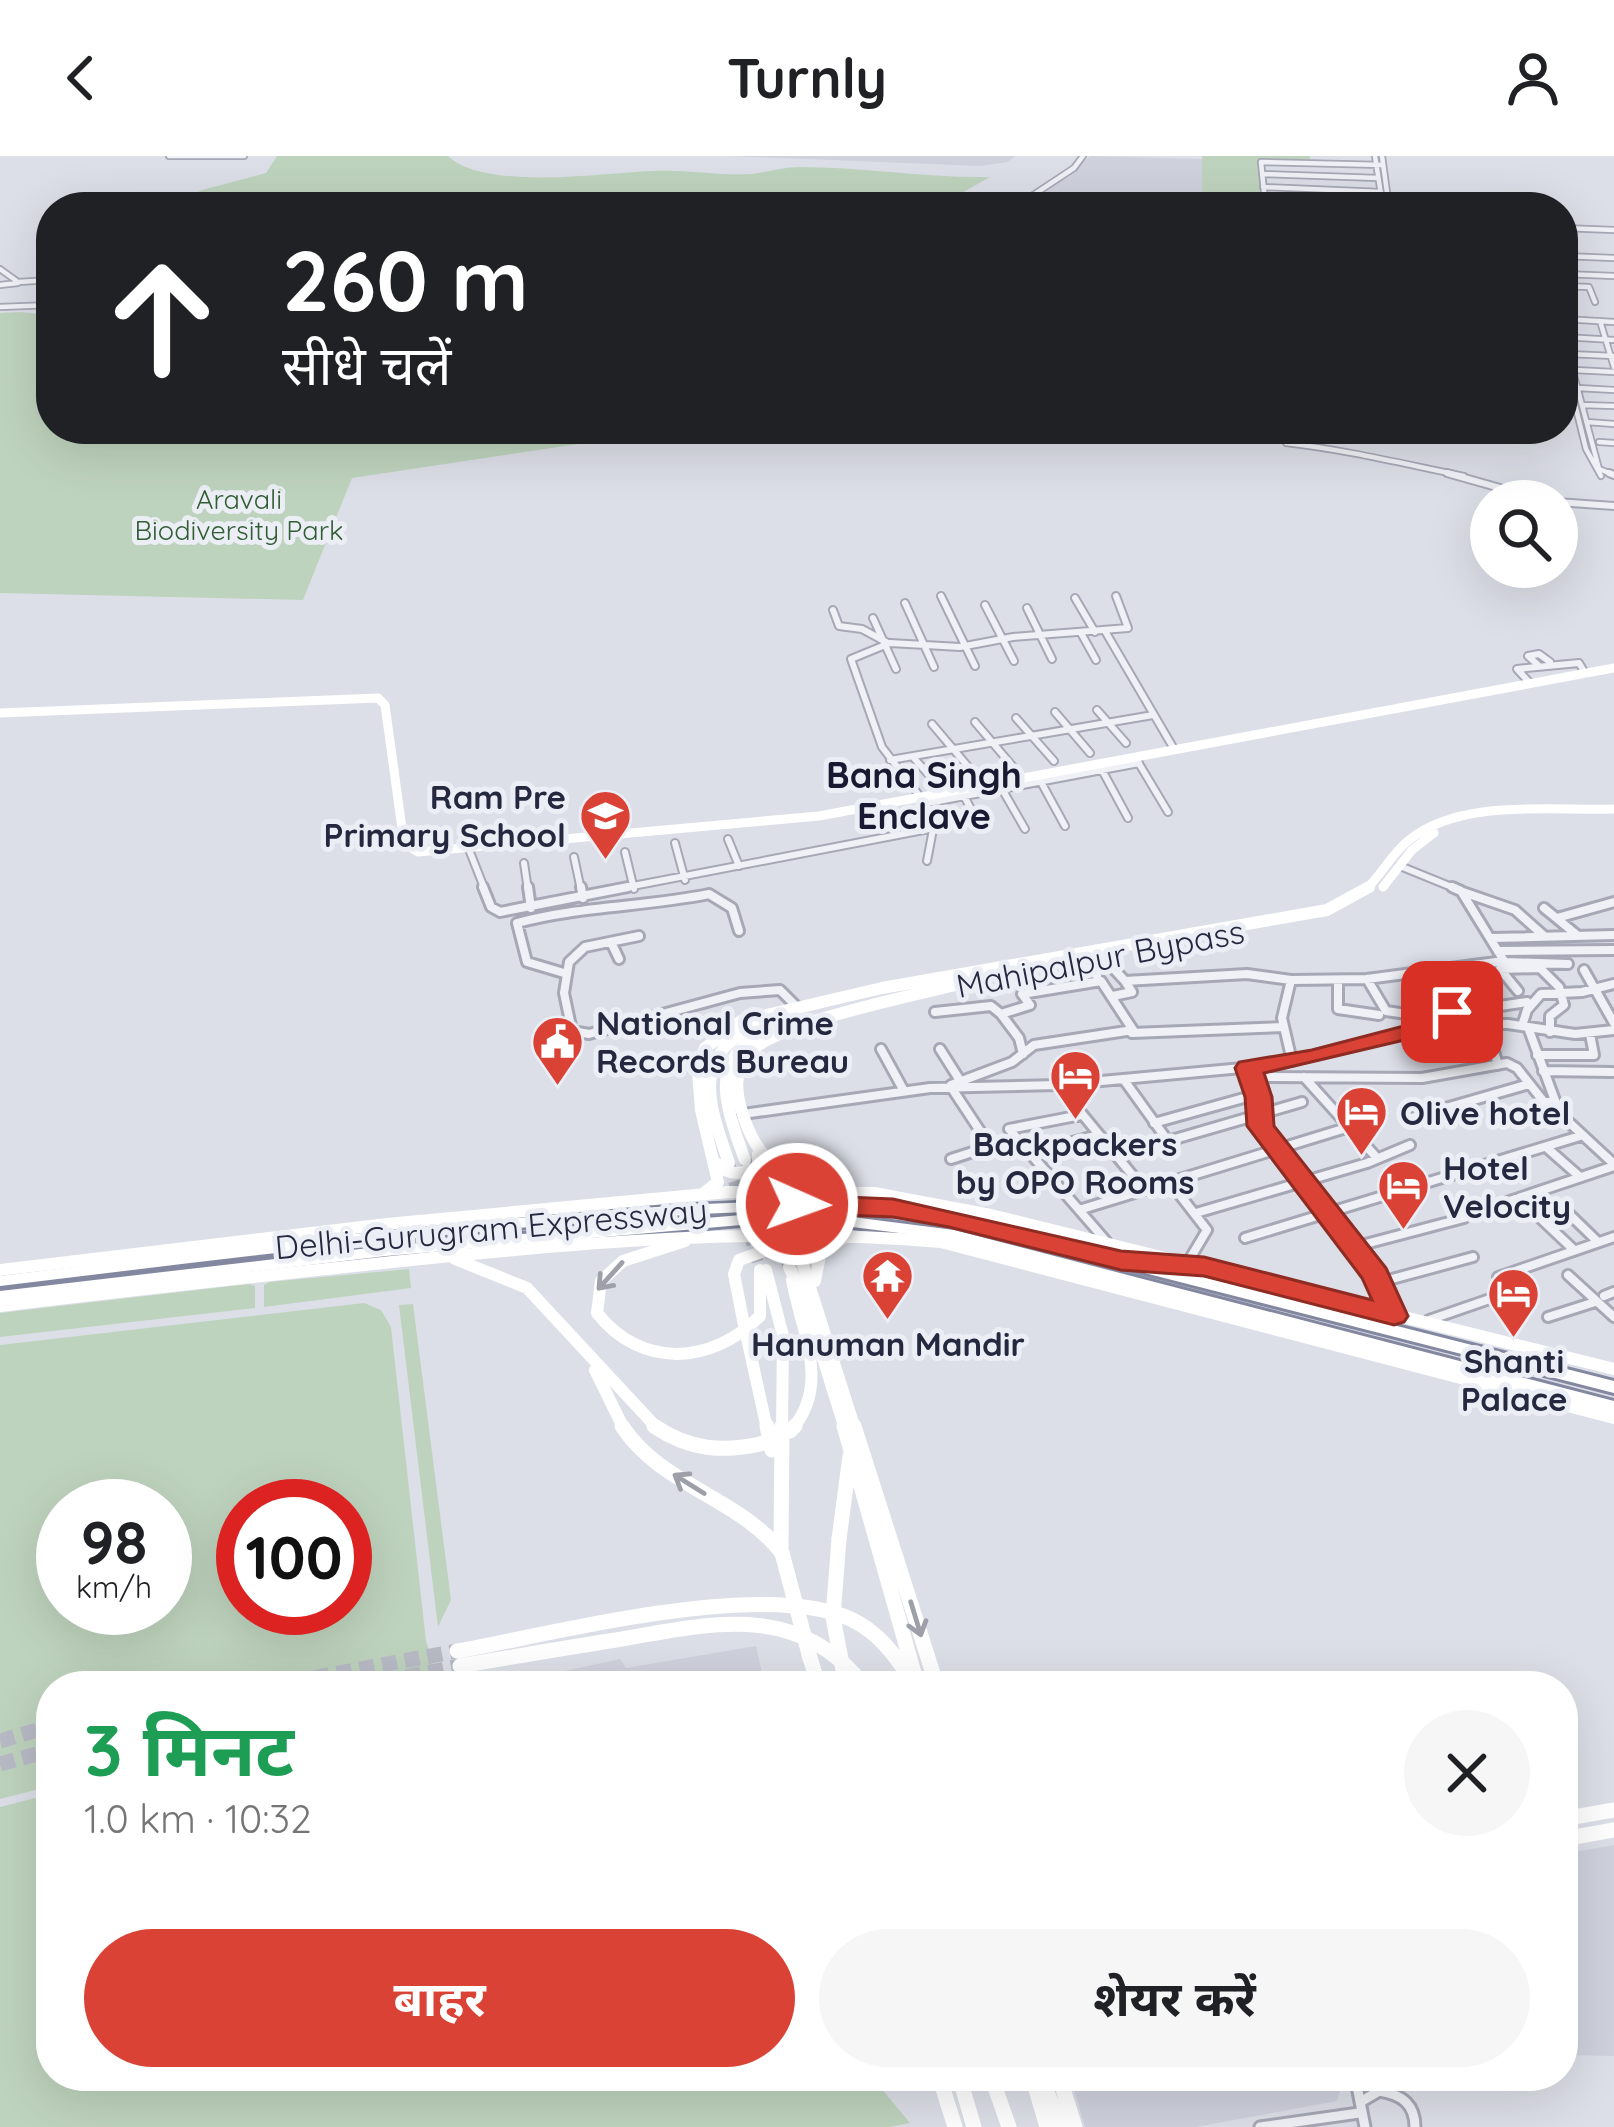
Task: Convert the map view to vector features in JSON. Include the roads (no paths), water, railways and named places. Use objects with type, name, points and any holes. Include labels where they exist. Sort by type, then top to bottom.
[{"type":"highway","name":"Delhi-Gurugram Expressway","points":[[0,1281],[391,1233],[759,1204],[893,1208],[1121,1261]]},
{"type":"highway","name":"Delhi-Gurugram Expressway","points":[[0,1296],[386,1250],[780,1215],[902,1226]]},
{"type":"highway","points":[[855,1233],[902,1226],[954,1235],[1614,1387]]},
{"type":"highway","points":[[1121,1261],[1196,1265]]},
{"type":"highway","points":[[1121,1261],[1166,1281],[1614,1407]]},
{"type":"main road","points":[[0,712],[374,697],[385,705],[406,848],[418,852],[806,818],[1614,668]]},
{"type":"main road","name":"Mahipalpur Bypass","points":[[722,1162],[697,1084],[705,1048],[730,1025],[795,1005],[921,989],[1347,911],[1372,900],[1426,836],[1450,827],[1614,812]]},
{"type":"main road","name":"Mahipalpur Bypass","points":[[741,1114],[736,1076],[760,1043],[793,1029],[921,989],[1342,905],[1371,890],[1409,839],[1447,822],[1614,812]]},
{"type":"main road","points":[[921,989],[783,1023],[746,1038],[726,1063],[722,1084],[729,1122],[758,1167],[746,1174],[725,1172],[707,1086],[711,1063],[725,1042],[776,1017],[921,989]]},
{"type":"main road","points":[[741,1114],[752,1157],[791,1180],[824,1190]]},
{"type":"main road","points":[[703,1193],[716,1186],[722,1162]]},
{"type":"main road","points":[[0,1270],[703,1193],[824,1190],[924,1201],[1107,1242],[1614,1369]]},
{"type":"main road","points":[[715,1233],[642,1252],[612,1267],[598,1284],[595,1302],[610,1332],[639,1349],[696,1354],[725,1345],[760,1316],[763,1270],[784,1326],[777,1474],[782,1553],[814,1671]]},
{"type":"main road","points":[[0,1306],[715,1233],[855,1233],[941,1242],[1614,1418]]},
{"type":"main road","points":[[816,1296],[815,1264],[821,1252],[855,1233]]},
{"type":"main road","points":[[777,1474],[734,1270],[748,1253],[773,1248],[796,1253],[806,1263],[932,1671]]},
{"type":"main road","points":[[448,1257],[515,1280],[566,1328],[646,1419],[669,1436],[694,1447],[724,1451],[764,1443]]},
{"type":"main road","points":[[790,1431],[808,1411],[815,1381],[790,1270],[804,1297],[851,1449],[912,1671]]},
{"type":"main road","points":[[566,1328],[639,1448],[763,1530],[782,1553]]},
{"type":"main road","points":[[843,1671],[833,1617],[851,1449]]},
{"type":"main road","points":[[851,1671],[815,1643],[777,1627],[744,1622],[458,1659],[707,1608],[788,1602],[826,1610],[878,1634],[905,1671]]},
{"type":"main road","points":[[1578,1816],[1614,1810]]},
{"type":"main road","points":[[1578,1837],[1614,1830]]},
{"type":"main road","points":[[944,2091],[955,2127]]},
{"type":"main road","points":[[963,2091],[974,2127]]},
{"type":"main road","points":[[996,2091],[1009,2127]]},
{"type":"main road","points":[[1039,2091],[1047,2127]]},
{"type":"main road","points":[[1044,2091],[1063,2127]]},
{"type":"main road","points":[[1064,2091],[1075,2127]]},
{"type":"street","points":[[169,156],[244,156]]},
{"type":"street","points":[[1038,192],[1074,168],[1083,156]]},
{"type":"street","points":[[1263,188],[1381,192],[1379,156]]},
{"type":"street","points":[[1264,192],[1261,161],[1380,165]]},
{"type":"street","points":[[1276,161],[1278,192]]},
{"type":"street","points":[[1313,162],[1315,190]]},
{"type":"street","points":[[1348,164],[1352,191]]},
{"type":"street","points":[[1262,174],[1381,182]]},
{"type":"street","points":[[1381,182],[1383,192]]},
{"type":"street","points":[[1578,229],[1614,230]]},
{"type":"street","points":[[1578,257],[1614,258]]},
{"type":"street","points":[[0,269],[20,282]]},
{"type":"street","points":[[1578,275],[1614,276]]},
{"type":"street","points":[[0,285],[36,281]]},
{"type":"street","points":[[1578,287],[1589,287],[1595,302]]},
{"type":"street","points":[[0,307],[36,306]]},
{"type":"street","points":[[1578,319],[1614,320]]},
{"type":"street","points":[[1578,319],[1614,320]]},
{"type":"street","points":[[1578,370],[1614,369],[1610,339],[1600,321]]},
{"type":"street","points":[[1578,337],[1610,339]]},
{"type":"street","points":[[1578,355],[1613,356]]},
{"type":"street","points":[[1614,390],[1578,388],[1586,449],[1602,474],[1614,477]]},
{"type":"street","points":[[1578,397],[1584,419]]},
{"type":"street","points":[[1582,405],[1614,406]]},
{"type":"street","points":[[1578,418],[1614,424]]},
{"type":"street","points":[[1599,442],[1614,442]]},
{"type":"street","points":[[1302,444],[1367,452],[1403,467],[1477,480]]},
{"type":"street","points":[[1578,503],[1614,506]]},
{"type":"street","points":[[941,596],[975,666]]},
{"type":"street","points":[[927,861],[934,828],[925,799],[890,760],[849,664],[859,653],[887,643],[965,646],[1001,638],[1129,627],[1116,596]]},
{"type":"street","points":[[1075,598],[1095,632]]},
{"type":"street","points":[[905,603],[934,668]]},
{"type":"street","points":[[985,605],[1014,661]]},
{"type":"street","points":[[1027,608],[1052,659]]},
{"type":"street","points":[[833,610],[839,626],[862,629],[887,643]]},
{"type":"street","points":[[874,618],[896,669]]},
{"type":"street","points":[[1105,631],[1174,749]]},
{"type":"street","points":[[1082,633],[1096,660]]},
{"type":"street","points":[[1538,665],[1528,656],[1538,654],[1551,663]]},
{"type":"street","points":[[1529,682],[1517,669],[1573,661],[1585,673]]},
{"type":"street","points":[[1097,710],[1126,743]]},
{"type":"street","points":[[1055,712],[1090,753]]},
{"type":"street","points":[[890,760],[1153,715]]},
{"type":"street","points":[[1016,718],[1054,760]]},
{"type":"street","points":[[975,722],[1014,768]]},
{"type":"street","points":[[932,724],[976,776]]},
{"type":"street","points":[[912,756],[936,783]]},
{"type":"street","points":[[925,799],[1041,782],[1136,759],[1168,812]]},
{"type":"street","points":[[1102,770],[1128,818]]},
{"type":"street","points":[[1041,782],[1065,826]]},
{"type":"street","points":[[1002,789],[1025,829]]},
{"type":"street","points":[[964,796],[979,824]]},
{"type":"street","points":[[468,847],[493,910],[532,908],[686,880],[934,828]]},
{"type":"street","points":[[728,839],[739,866]]},
{"type":"street","points":[[675,843],[686,880]]},
{"type":"street","points":[[625,852],[634,889]]},
{"type":"street","points":[[574,857],[583,898]]},
{"type":"street","points":[[524,862],[532,908]]},
{"type":"street","points":[[1400,866],[1515,910],[1546,937]]},
{"type":"street","points":[[1462,892],[1518,991]]},
{"type":"street","points":[[564,974],[527,962],[517,923],[559,912],[662,903],[709,893],[732,908],[739,931]]},
{"type":"street","points":[[1557,918],[1614,902]]},
{"type":"street","points":[[1544,908],[1579,936]]},
{"type":"street","points":[[639,936],[576,952],[564,974],[566,1020],[580,1035],[751,991],[780,990],[795,1005]]},
{"type":"street","points":[[1490,938],[1579,936],[1612,941]]},
{"type":"street","points":[[610,941],[619,959]]},
{"type":"street","points":[[1499,951],[1612,941]]},
{"type":"street","points":[[1101,955],[1132,992],[1112,996]]},
{"type":"street","points":[[1083,958],[1096,976]]},
{"type":"street","points":[[1499,964],[1540,968],[1560,990],[1564,1005],[1550,1016],[1550,1032]]},
{"type":"street","points":[[1125,981],[1247,974],[1292,980],[1367,979],[1468,966],[1568,964]]},
{"type":"street","points":[[1468,966],[1482,986]]},
{"type":"street","points":[[1440,1020],[1590,1034],[1614,1027],[1584,970]]},
{"type":"street","points":[[1367,979],[1386,1012],[1423,1022]]},
{"type":"street","points":[[1292,980],[1283,1027],[1292,1061]]},
{"type":"street","points":[[1337,980],[1338,1009],[1379,1015]]},
{"type":"street","points":[[1000,1014],[1030,1005],[1021,995],[1100,981],[1130,1033]]},
{"type":"street","points":[[1251,1072],[1423,1022],[1527,1002],[1560,990],[1593,991],[1614,984]]},
{"type":"street","points":[[1527,1002],[1525,1028],[1553,1102],[1580,1136],[1614,1165]]},
{"type":"street","points":[[935,1012],[991,1006],[1019,1038],[1023,1054]]},
{"type":"street","points":[[1486,1024],[1498,1065]]},
{"type":"street","points":[[955,1083],[1037,1045],[1130,1033],[1283,1027]]},
{"type":"street","points":[[1537,1055],[1594,1055],[1590,1034]]},
{"type":"street","points":[[940,1048],[990,1146]]},
{"type":"street","points":[[881,1049],[904,1091]]},
{"type":"street","points":[[741,1114],[955,1083],[1058,1085],[1251,1072],[1430,1077],[1498,1065],[1514,1065],[1544,1102],[1553,1102]]},
{"type":"street","points":[[1541,1071],[1612,1072]]},
{"type":"street","points":[[1251,1072],[1258,1115],[1381,1282],[1394,1316]]},
{"type":"street","points":[[1304,1077],[1345,1128],[1377,1158]]},
{"type":"street","points":[[1123,1078],[1169,1141],[1302,1102]]},
{"type":"street","points":[[1411,1118],[1529,1084]]},
{"type":"street","points":[[1058,1085],[1143,1188]]},
{"type":"street","points":[[1154,1123],[1258,1094]]},
{"type":"street","points":[[1082,1115],[1011,1128],[1107,1242]]},
{"type":"street","points":[[1078,1210],[1372,1120]]},
{"type":"street","points":[[1030,1154],[1098,1135]]},
{"type":"street","points":[[1245,1238],[1580,1136]]},
{"type":"street","points":[[951,1159],[1016,1138]]},
{"type":"street","points":[[1196,1213],[1410,1145]]},
{"type":"street","points":[[1546,1147],[1580,1177]]},
{"type":"street","points":[[1354,1247],[1467,1216],[1614,1165]]},
{"type":"street","points":[[1168,1180],[1208,1230],[1196,1265]]},
{"type":"street","points":[[1519,1198],[1574,1250]]},
{"type":"street","points":[[1563,1208],[1598,1242]]},
{"type":"street","points":[[1498,1276],[1614,1237]]},
{"type":"street","points":[[1381,1282],[1473,1257]]},
{"type":"street","points":[[1568,1275],[1605,1296],[1614,1317]]},
{"type":"street","points":[[1422,1323],[1507,1293]]},
{"type":"street","points":[[1548,1317],[1605,1296]]},
{"type":"street","points":[[1260,2127],[1363,2119],[1369,2094],[1390,2092],[1413,2108],[1415,2127]]},
{"type":"tunnel","points":[[746,1161],[789,1267]]},
{"type":"tunnel","points":[[729,1164],[760,1270]]},
{"type":"tunnel","points":[[350,1671],[457,1651]]},
{"type":"tunnel","points":[[435,1671],[460,1666]]},
{"type":"tunnel","points":[[0,1741],[36,1730]]},
{"type":"tunnel","points":[[0,1764],[36,1754]]},
{"type":"place","name":"Ram Pre Primary School","points":[[605,861]]},
{"type":"place","name":"National Crime Records Bureau","points":[[557,1087]]},
{"type":"place","name":"Backpackers by OPO Rooms","points":[[1075,1122]]},
{"type":"place","name":"Olive hotel","points":[[1361,1158]]},
{"type":"place","name":"Hotel Velocity","points":[[1404,1232]]},
{"type":"place","name":"Hanuman Mandir","points":[[888,1322]]},
{"type":"place","name":"Shanti Palace","points":[[1514,1339]]},
{"type":"district","name":"Bana Singh Enclave","points":[[924,794]]},
{"type":"park label","name":"Aravali Biodiversity Park","points":[[239,514]]}]
